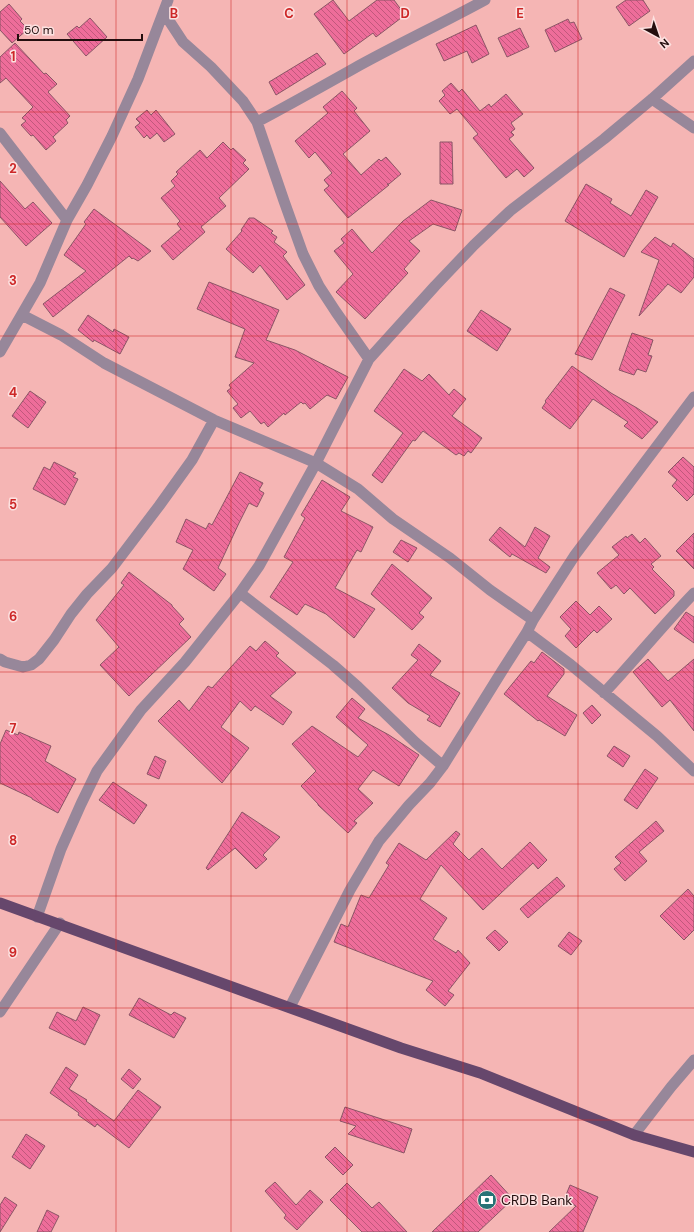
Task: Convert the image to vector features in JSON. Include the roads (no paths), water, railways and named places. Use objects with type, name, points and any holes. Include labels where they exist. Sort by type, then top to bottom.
[{"type":"highway","points":[[0,903],[37,917],[60,923],[401,1048],[480,1073],[634,1136],[694,1152]]},
{"type":"street","points":[[0,350],[22,315],[40,282],[67,220],[87,185],[138,79],[168,0]]},
{"type":"street","points":[[257,122],[353,69],[485,0]]},
{"type":"street","points":[[164,13],[183,42],[211,67],[243,101],[257,122],[303,254],[328,299],[369,359]]},
{"type":"street","points":[[37,917],[61,849],[80,804],[97,771],[141,710],[185,662],[240,593],[259,566],[316,462],[369,359],[450,271],[510,211],[604,139],[652,99],[694,61]]},
{"type":"street","points":[[652,99],[694,128]]},
{"type":"street","points":[[0,133],[67,220]]},
{"type":"street","points":[[0,142],[10,147]]},
{"type":"street","points":[[22,315],[61,335],[104,363],[214,420],[316,462],[358,489],[393,519],[450,558],[490,590],[533,620]]},
{"type":"street","points":[[290,1007],[350,890],[378,841],[430,783],[443,766],[575,555],[694,397]]},
{"type":"street","points":[[0,659],[23,667],[32,665],[39,659],[54,640],[70,614],[86,594],[112,568],[160,506],[192,460],[214,420]]},
{"type":"street","points":[[240,593],[333,665],[358,687],[416,744],[443,766]]},
{"type":"street","points":[[604,693],[626,670],[672,615],[694,593]]},
{"type":"street","points":[[527,632],[658,736],[694,771]]},
{"type":"street","points":[[0,1012],[60,923]]},
{"type":"street","points":[[634,1136],[671,1087],[694,1060]]},
{"type":"place","name":"CRDB Bank","points":[[487,1200]]}]
